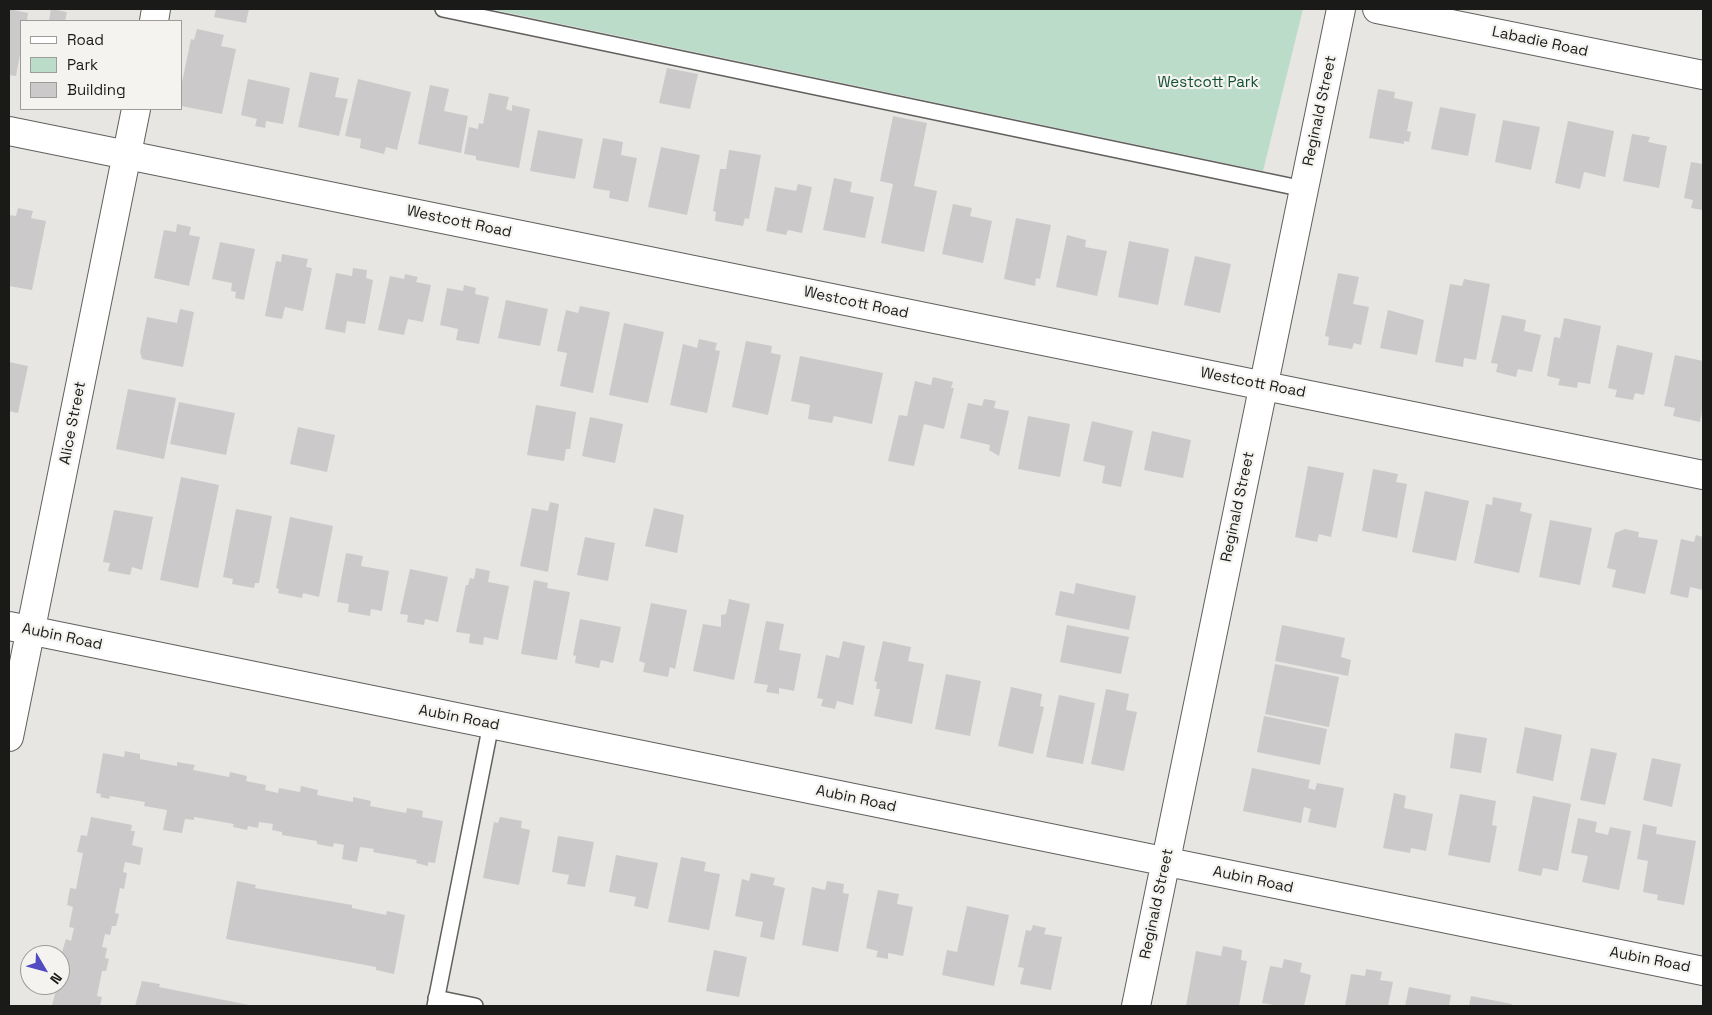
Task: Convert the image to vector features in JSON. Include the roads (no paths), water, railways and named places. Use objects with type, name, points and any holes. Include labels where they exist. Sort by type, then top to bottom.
[{"type":"street","name":"Reginald Street","points":[[1136,1006],[1342,9]]},
{"type":"street","name":"Labadie Road","points":[[1376,9],[1703,76]]},
{"type":"street","name":"Alice Street","points":[[9,737],[20,629],[128,155],[136,110]]},
{"type":"street","name":"Westcott Road","points":[[9,131],[1703,475]]},
{"type":"street","name":"Aubin Road","points":[[20,629],[1703,971]]},
{"type":"lane","points":[[442,9],[1304,189]]},
{"type":"lane","points":[[475,1006],[435,1002],[491,724]]},
{"type":"park label","name":"Westcott Park","points":[[1208,83]]}]
